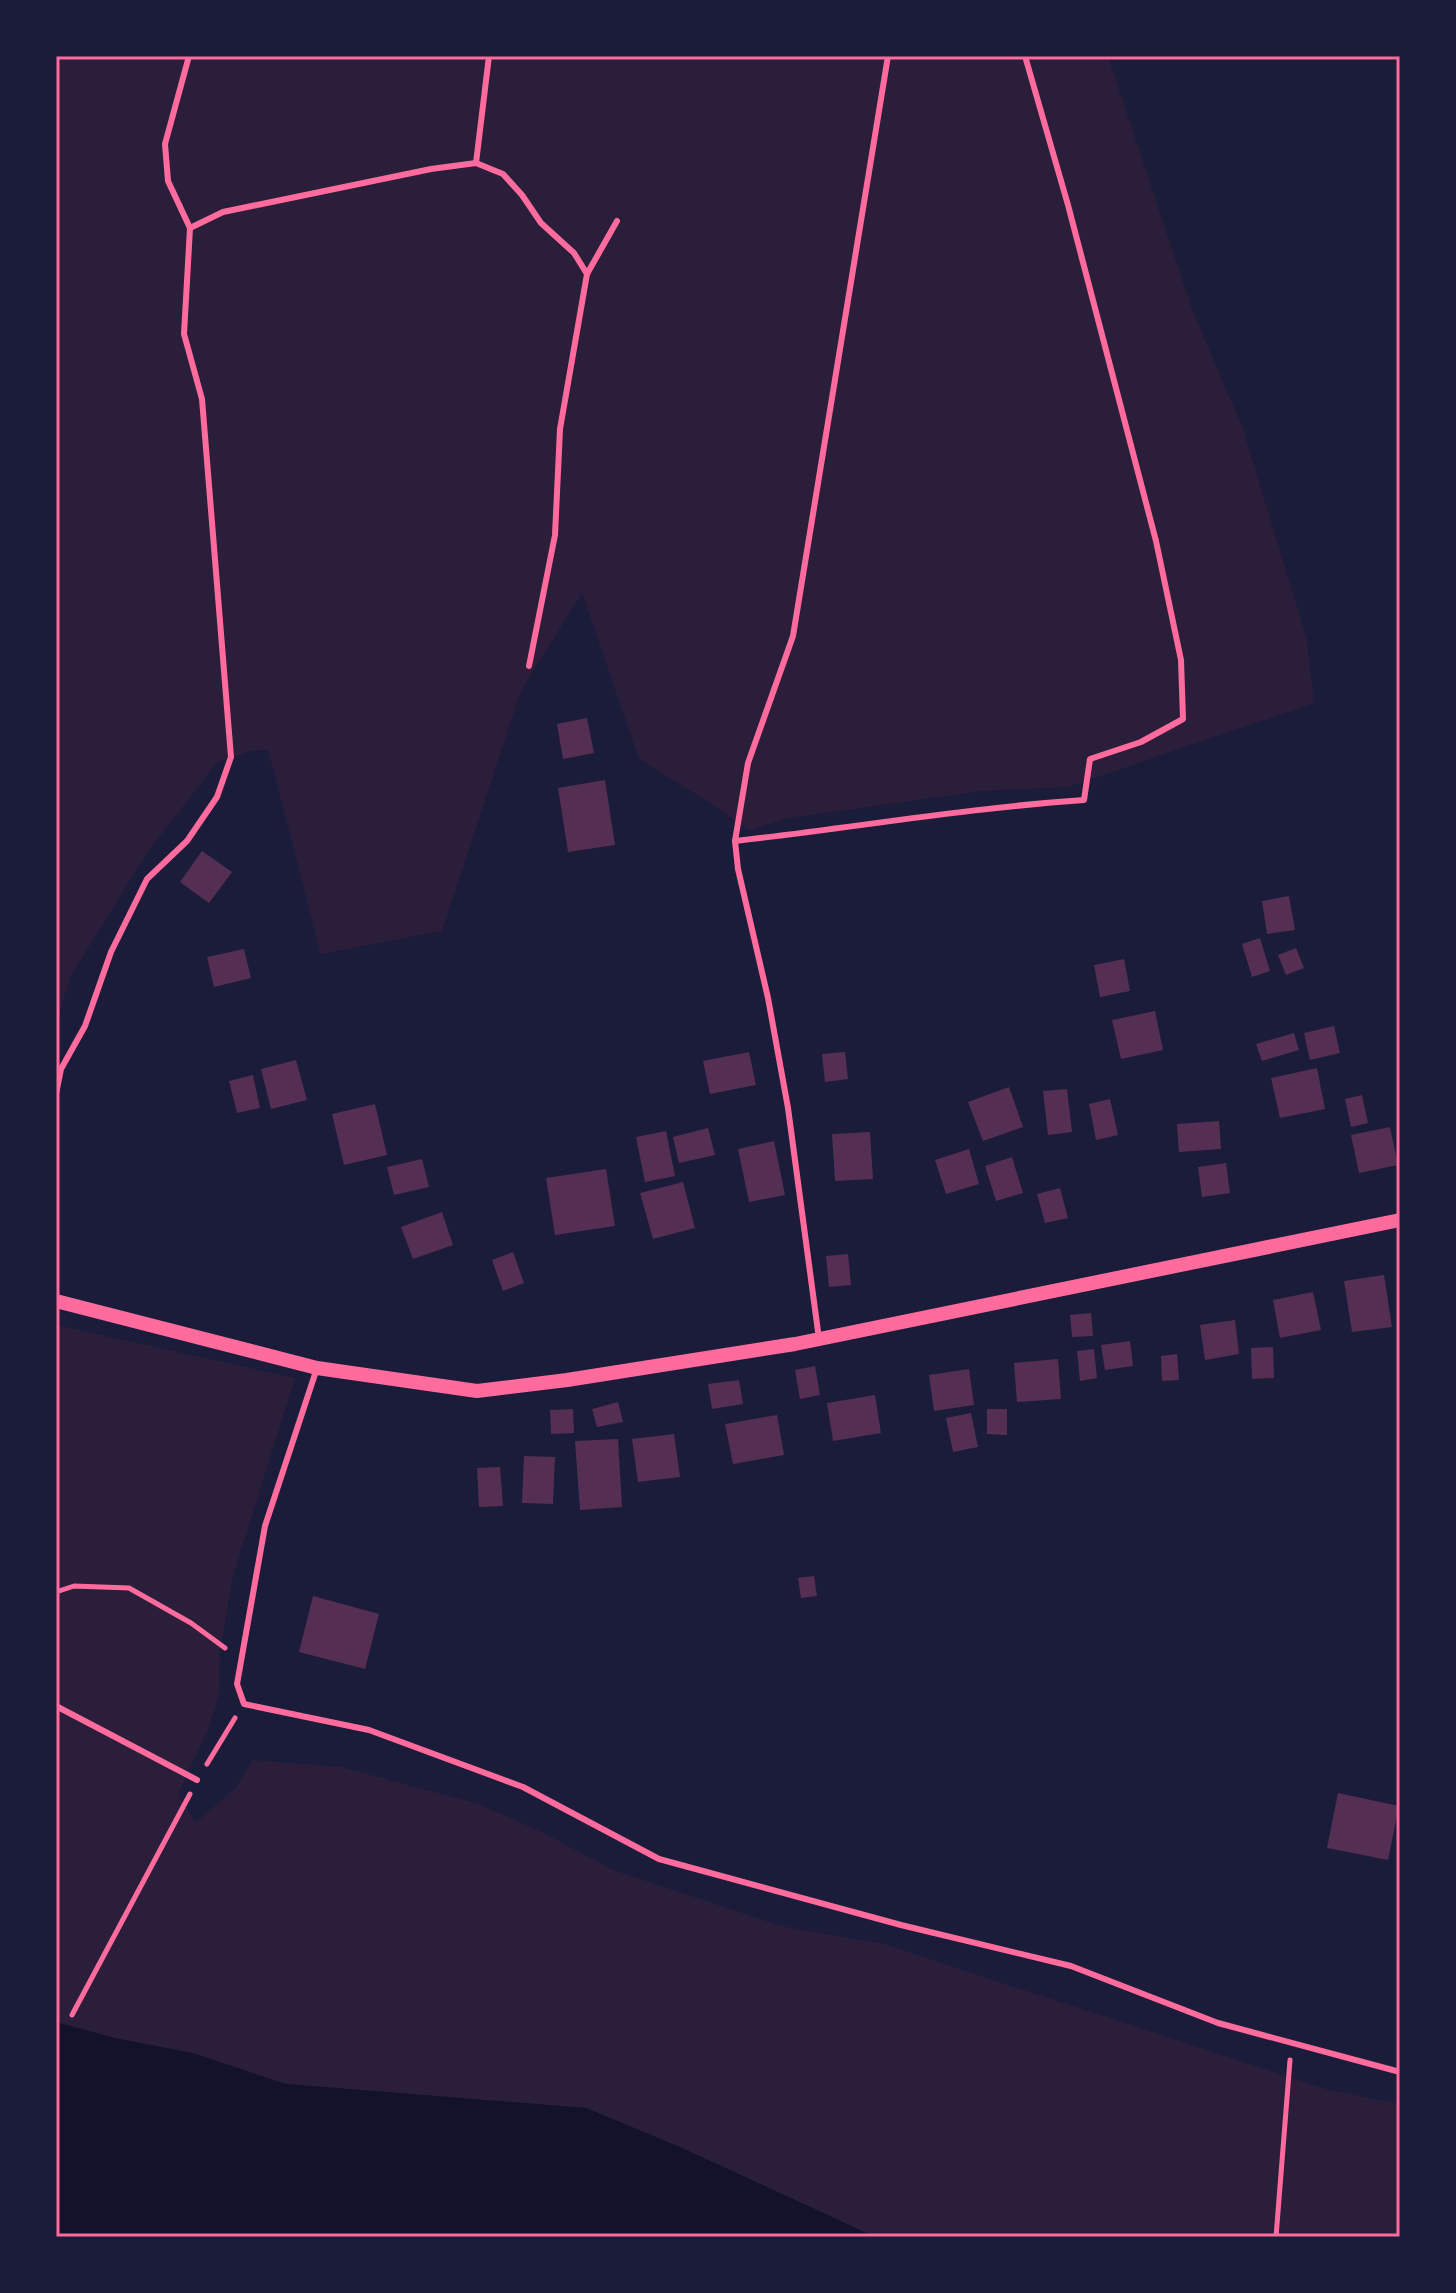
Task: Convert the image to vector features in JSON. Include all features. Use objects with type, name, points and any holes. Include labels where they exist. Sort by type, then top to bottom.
[{"type":"street","points":[[56,1301],[317,1368],[477,1391],[567,1380],[819,1339],[1400,1220]]},
{"type":"lane","points":[[56,1094],[61,1069],[85,1026],[111,952],[147,879],[187,841],[217,797],[231,757],[202,399],[184,334],[190,228],[168,181],[165,144],[189,56]]},
{"type":"lane","points":[[476,163],[489,56]]},
{"type":"lane","points":[[819,1339],[788,1108],[768,998],[738,869],[735,841],[748,763],[793,636],[888,56]]},
{"type":"lane","points":[[735,841],[995,806],[1084,800],[1090,759],[1141,742],[1183,719],[1181,660],[1156,541],[1068,205],[1025,56]]},
{"type":"lane","points":[[190,228],[223,212],[416,172],[476,163],[503,174],[541,223],[574,253],[587,274]]},
{"type":"lane","points":[[529,666],[555,535],[560,429],[587,274],[617,221]]},
{"type":"lane","points":[[317,1368],[265,1526],[237,1684],[244,1704],[369,1730],[523,1787],[659,1859],[901,1925],[1071,1966],[1218,2023],[1400,2072]]},
{"type":"lane","points":[[56,1706],[197,1780]]},
{"type":"path","points":[[56,1592],[74,1586],[129,1588],[191,1623],[242,1660]]},
{"type":"path","points":[[72,2015],[197,1780],[244,1704]]},
{"type":"path","points":[[1276,2237],[1291,2043]]},
{"type":"shaded area","points":[[56,56],[1108,56],[1192,309],[1242,426],[1307,640],[1314,703],[1068,787],[982,791],[788,818],[749,831],[639,759],[582,593],[521,691],[442,931],[321,954],[268,750],[253,750],[217,763],[149,850],[70,977],[56,1025]]},
{"type":"shaded area","points":[[56,1325],[295,1378],[233,1576],[220,1651],[219,1694],[209,1727],[178,1795],[196,1823],[236,1787],[253,1760],[341,1767],[479,1804],[544,1833],[613,1870],[781,1926],[884,1944],[1326,2089],[1400,2104],[1400,2237],[875,2237],[680,2147],[586,2108],[286,2084],[192,2053],[114,2038],[56,2022]]},
{"type":"shaded area","points":[[56,2022],[114,2038],[192,2053],[286,2084],[586,2108],[680,2147],[875,2237],[56,2237]]},
{"type":"building","points":[[587,718],[594,753],[563,759],[557,724]]},
{"type":"building","points":[[605,780],[615,845],[568,852],[558,788]]},
{"type":"building","points":[[202,851],[232,872],[209,903],[180,882]]},
{"type":"building","points":[[1289,896],[1295,930],[1267,934],[1262,901]]},
{"type":"building","points":[[1260,938],[1270,971],[1252,977],[1242,944]]},
{"type":"building","points":[[1296,948],[1304,968],[1286,975],[1278,955]]},
{"type":"building","points":[[244,949],[251,978],[214,987],[207,957]]},
{"type":"building","points":[[1124,959],[1130,991],[1100,997],[1094,965]]},
{"type":"building","points":[[1155,1011],[1163,1050],[1121,1059],[1112,1020]]},
{"type":"building","points":[[1334,1026],[1340,1053],[1310,1060],[1304,1033]]},
{"type":"building","points":[[1294,1033],[1299,1050],[1262,1061],[1256,1044]]},
{"type":"building","points":[[749,1052],[756,1085],[710,1094],[703,1061]]},
{"type":"building","points":[[845,1052],[848,1079],[825,1082],[822,1054]]},
{"type":"building","points":[[296,1060],[307,1100],[271,1109],[261,1069]]},
{"type":"building","points":[[1317,1068],[1325,1109],[1280,1118],[1271,1078]]},
{"type":"building","points":[[253,1075],[260,1108],[237,1113],[229,1081]]},
{"type":"building","points":[[1009,1087],[1023,1127],[983,1141],[968,1102]]},
{"type":"building","points":[[1067,1089],[1072,1132],[1048,1135],[1043,1091]]},
{"type":"building","points":[[1362,1095],[1368,1123],[1351,1127],[1345,1099]]},
{"type":"building","points":[[1110,1099],[1118,1135],[1096,1140],[1089,1104]]},
{"type":"building","points":[[375,1104],[387,1155],[344,1165],[332,1114]]},
{"type":"building","points":[[1219,1121],[1221,1149],[1179,1152],[1177,1124]]},
{"type":"building","points":[[1390,1127],[1398,1165],[1359,1173],[1351,1135]]},
{"type":"building","points":[[708,1128],[715,1155],[679,1163],[673,1137]]},
{"type":"building","points":[[666,1131],[675,1176],[645,1182],[636,1137]]},
{"type":"building","points":[[870,1132],[873,1179],[835,1181],[832,1134]]},
{"type":"building","points":[[774,1141],[785,1195],[749,1202],[738,1149]]},
{"type":"building","points":[[969,1149],[979,1184],[946,1194],[935,1160]]},
{"type":"building","points":[[1012,1157],[1023,1193],[996,1201],[985,1166]]},
{"type":"building","points":[[422,1159],[429,1187],[394,1195],[387,1167]]},
{"type":"building","points":[[1226,1163],[1230,1193],[1202,1197],[1198,1167]]},
{"type":"building","points":[[606,1169],[615,1226],[555,1235],[546,1178]]},
{"type":"building","points":[[683,1182],[695,1228],[653,1239],[640,1193]]},
{"type":"building","points":[[1060,1188],[1068,1218],[1045,1223],[1037,1194]]},
{"type":"building","points":[[442,1212],[453,1245],[413,1259],[401,1227]]},
{"type":"building","points":[[513,1252],[524,1283],[503,1291],[492,1260]]},
{"type":"building","points":[[848,1254],[851,1285],[829,1287],[826,1256]]},
{"type":"building","points":[[1384,1275],[1392,1327],[1352,1332],[1344,1281]]},
{"type":"building","points":[[1313,1292],[1321,1330],[1280,1338],[1273,1300]]},
{"type":"building","points":[[1091,1313],[1093,1336],[1072,1337],[1070,1315]]},
{"type":"building","points":[[1235,1320],[1239,1354],[1205,1360],[1200,1325]]},
{"type":"building","points":[[1130,1341],[1133,1366],[1105,1370],[1101,1345]]},
{"type":"building","points":[[1273,1347],[1274,1378],[1252,1379],[1251,1348]]},
{"type":"building","points":[[1094,1349],[1097,1378],[1080,1381],[1077,1351]]},
{"type":"building","points":[[1177,1354],[1179,1380],[1162,1381],[1161,1356]]},
{"type":"building","points":[[1058,1359],[1061,1399],[1017,1402],[1014,1363]]},
{"type":"building","points":[[815,1366],[820,1395],[800,1399],[795,1370]]},
{"type":"building","points":[[969,1369],[974,1405],[934,1411],[929,1375]]},
{"type":"building","points":[[739,1380],[743,1404],[712,1409],[708,1384]]},
{"type":"building","points":[[875,1395],[881,1433],[833,1441],[827,1403]]},
{"type":"building","points":[[618,1402],[623,1422],[597,1427],[592,1409]]},
{"type":"building","points":[[573,1409],[574,1433],[551,1434],[550,1410]]},
{"type":"building","points":[[987,1409],[1007,1409],[1007,1435],[987,1434]]},
{"type":"building","points":[[971,1413],[978,1447],[953,1452],[946,1418]]},
{"type":"building","points":[[777,1415],[784,1455],[733,1464],[725,1424]]},
{"type":"building","points":[[674,1434],[680,1477],[638,1482],[632,1439]]},
{"type":"building","points":[[618,1439],[622,1507],[580,1510],[575,1441]]},
{"type":"building","points":[[524,1456],[555,1457],[553,1504],[522,1503]]},
{"type":"building","points":[[500,1467],[503,1506],[479,1507],[477,1468]]},
{"type":"building","points":[[814,1576],[817,1596],[801,1598],[798,1578]]},
{"type":"building","points":[[313,1596],[379,1614],[365,1669],[299,1652]]},
{"type":"building","points":[[1338,1793],[1399,1806],[1388,1860],[1327,1848]]}]
